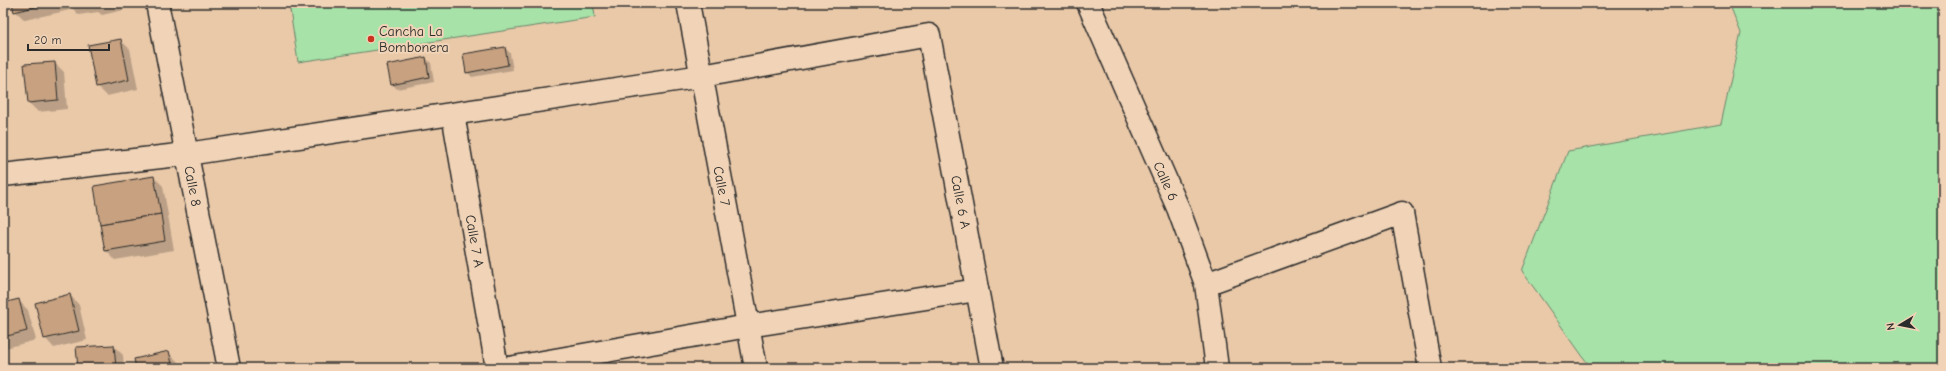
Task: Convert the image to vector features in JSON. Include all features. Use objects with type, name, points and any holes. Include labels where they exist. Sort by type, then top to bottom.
[{"type":"street","name":"Calle 8","points":[[157,3],[229,368]]},
{"type":"street","name":"Calle 7","points":[[688,3],[756,368]]},
{"type":"street","name":"Calle 6","points":[[1088,3],[1178,208],[1206,284],[1217,368]]},
{"type":"street","name":"Calle 6 A","points":[[702,76],[930,35],[992,368]]},
{"type":"street","points":[[3,175],[187,154],[702,76]]},
{"type":"street","name":"Calle 7 A","points":[[453,114],[497,368]]},
{"type":"street","points":[[1206,284],[1402,213],[1430,368]]},
{"type":"street","points":[[509,368],[748,326],[977,290]]},
{"type":"green space","name":"Cancha La Bombonera","points":[[289,3],[593,3],[595,17],[298,62]]},
{"type":"green space","points":[[1729,3],[1943,3],[1943,368],[1591,368],[1522,271],[1568,151],[1721,124],[1741,33]]},
{"type":"building","points":[[12,3],[52,3],[14,12]]},
{"type":"building","points":[[68,3],[86,3],[69,6]]},
{"type":"building","points":[[91,3],[106,3],[91,6]]},
{"type":"building","points":[[121,39],[129,80],[96,87],[88,45]]},
{"type":"building","points":[[505,47],[508,65],[466,73],[463,54]]},
{"type":"building","points":[[426,57],[429,77],[391,85],[387,65]]},
{"type":"building","points":[[55,62],[58,100],[28,103],[24,64]]},
{"type":"building","points":[[154,176],[161,214],[100,224],[94,186]]},
{"type":"building","points":[[161,214],[165,241],[105,251],[100,224]]},
{"type":"building","points":[[70,294],[79,331],[44,339],[35,303]]},
{"type":"building","points":[[19,299],[27,331],[3,337],[3,303]]},
{"type":"building","points":[[114,345],[116,368],[78,368],[76,347]]},
{"type":"building","points":[[169,351],[173,368],[136,368],[134,359]]},
{"type":"place","name":"Cancha La Bombonera","points":[[371,39]]}]
